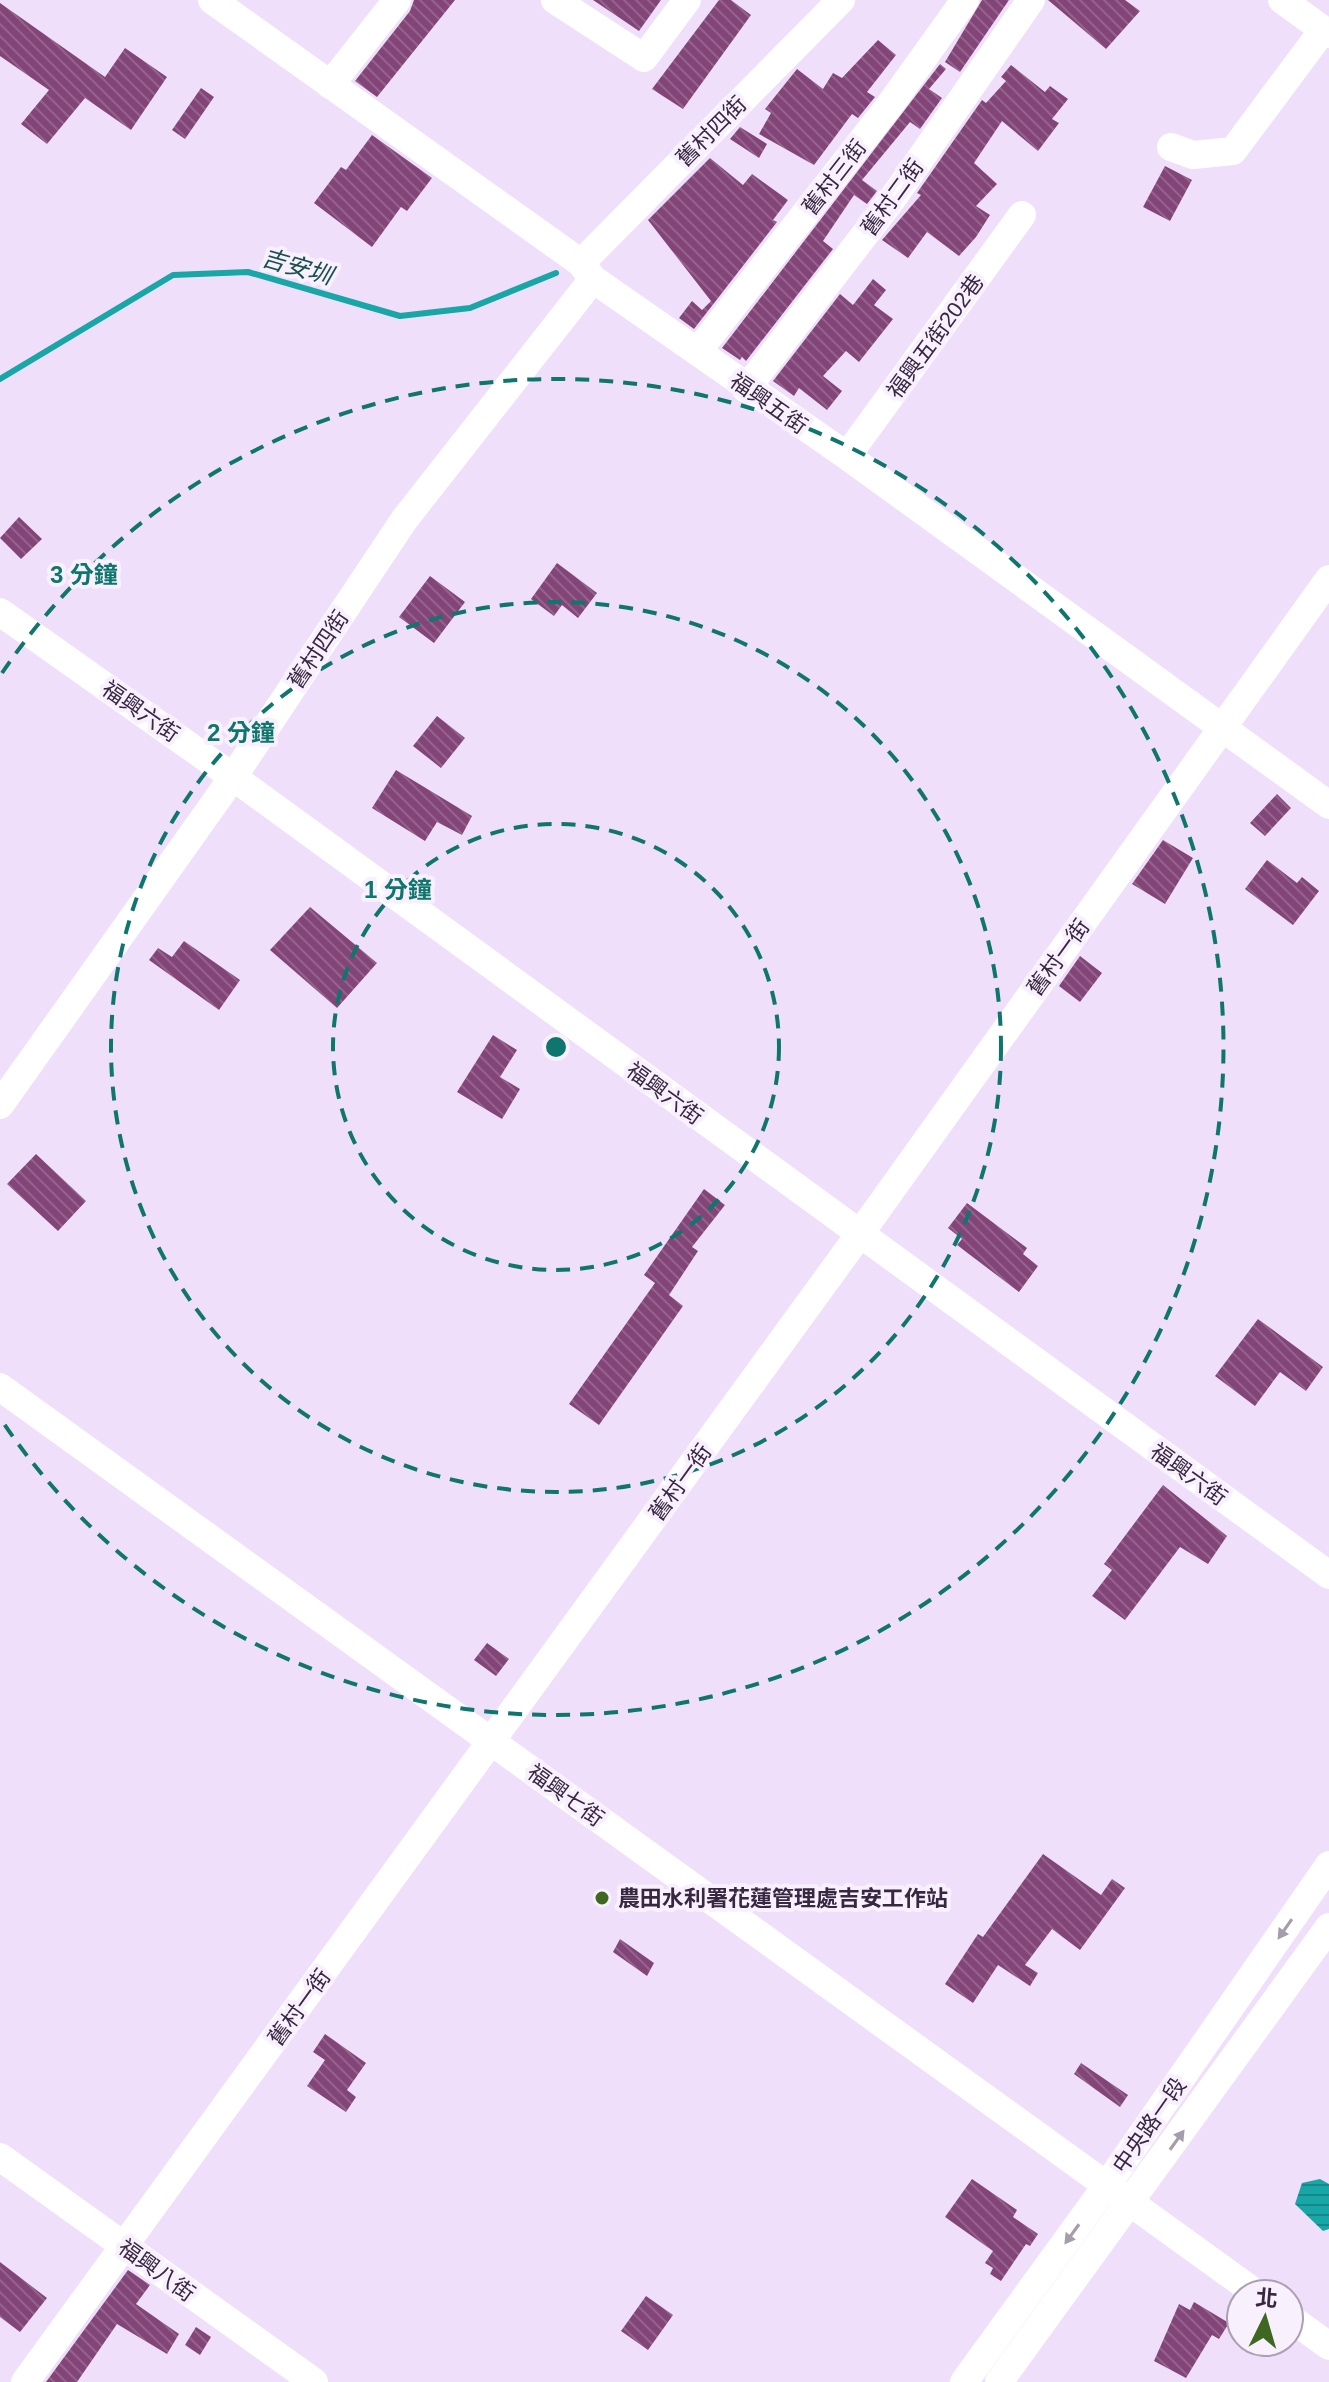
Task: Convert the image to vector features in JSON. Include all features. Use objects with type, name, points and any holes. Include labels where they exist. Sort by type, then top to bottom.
[{"type":"street","name":"福興五街","points":[[212,0],[698,351],[746,389],[847,456],[1329,805]]},
{"type":"street","points":[[330,85],[397,0]]},
{"type":"street","points":[[555,0],[644,58],[687,0]]},
{"type":"street","name":"舊村四街","points":[[0,1105],[233,777],[404,520],[587,271],[841,0]]},
{"type":"street","name":"舊村三街","points":[[698,351],[889,106],[965,0]]},
{"type":"street","name":"舊村二街","points":[[746,389],[893,198],[1031,0]]},
{"type":"street","points":[[1171,147],[1193,155],[1233,151],[1326,32],[1282,0]]},
{"type":"street","name":"福興五街202巷","points":[[847,456],[1022,215]]},
{"type":"street","name":"舊村一街","points":[[25,2382],[859,1235],[1329,579]]},
{"type":"street","name":"福興六街","points":[[0,612],[233,777],[1329,1575]]},
{"type":"street","name":"福興七街","points":[[0,1387],[1235,2278]]},
{"type":"street","name":"中央路一段","points":[[964,2382],[1107,2185],[1329,1865]]},
{"type":"street","name":"中央路一段","points":[[999,2382],[1329,1927]]},
{"type":"street","name":"福興八街","points":[[0,2157],[314,2382]]},
{"type":"street","points":[[1305,2329],[1329,2346]]},
{"type":"shaded area","points":[[1320,2179],[1329,2184],[1329,2229],[1323,2231],[1295,2204],[1302,2183]]},
{"type":"building","points":[[414,0],[455,0],[377,97],[355,81],[410,11]]},
{"type":"building","points":[[593,0],[661,0],[639,31]]},
{"type":"building","points":[[719,0],[731,0],[751,15],[683,109],[652,89]]},
{"type":"building","points":[[982,0],[1009,0],[960,72],[945,62]]},
{"type":"building","points":[[1048,0],[1125,0],[1140,11],[1106,49]]},
{"type":"building","points":[[0,3],[105,77],[125,48],[167,77],[131,130],[85,98],[47,144],[21,124],[49,90],[0,56]]},
{"type":"building","points":[[878,40],[896,55],[867,92],[875,97],[858,118],[852,114],[814,165],[759,134],[771,113],[765,109],[797,69],[823,89],[833,73],[842,78]]},
{"type":"building","points":[[940,64],[946,69],[929,89],[942,98],[920,129],[910,122],[862,180],[877,191],[867,204],[854,195],[823,241],[833,249],[746,361],[722,348]]},
{"type":"building","points":[[1011,65],[1045,92],[1050,86],[1068,99],[1052,119],[1059,123],[1038,151],[1002,121],[974,163],[997,184],[976,206],[990,215],[976,237],[959,256],[927,232],[908,258],[882,240],[921,195],[917,193],[982,100],[986,103],[1006,81],[1001,77]]},
{"type":"building","points":[[201,88],[214,97],[185,139],[172,130]]},
{"type":"building","points":[[740,127],[767,144],[759,158],[730,139]]},
{"type":"building","points":[[372,135],[432,178],[407,211],[401,207],[372,247],[314,203],[341,167],[346,170]]},
{"type":"building","points":[[710,158],[743,185],[752,174],[788,200],[773,220],[777,222],[694,329],[679,318],[692,301],[702,310],[711,301],[648,220]]},
{"type":"building","points":[[1165,166],[1192,180],[1170,221],[1143,207]]},
{"type":"building","points":[[873,279],[886,290],[874,305],[893,319],[859,362],[846,351],[823,376],[842,391],[827,410],[799,388],[794,396],[773,381],[840,294],[853,305]]},
{"type":"building","points":[[19,517],[42,539],[21,559],[0,538]]},
{"type":"building","points":[[557,563],[597,593],[578,618],[562,605],[554,616],[531,599]]},
{"type":"building","points":[[430,576],[465,602],[434,643],[399,617]]},
{"type":"building","points":[[437,716],[465,738],[441,768],[413,746]]},
{"type":"building","points":[[396,770],[472,816],[462,835],[437,822],[425,841],[372,808]]},
{"type":"building","points":[[1277,794],[1291,808],[1265,836],[1250,823]]},
{"type":"building","points":[[1163,840],[1193,858],[1165,904],[1132,884]]},
{"type":"building","points":[[1267,860],[1297,883],[1302,877],[1319,891],[1293,925],[1245,889]]},
{"type":"building","points":[[310,907],[377,963],[337,1008],[270,950]]},
{"type":"building","points":[[184,941],[240,980],[219,1010],[149,960],[158,948],[172,957]]},
{"type":"building","points":[[1080,956],[1102,973],[1080,1002],[1059,986]]},
{"type":"building","points":[[493,1035],[517,1050],[500,1077],[520,1089],[502,1119],[457,1092]]},
{"type":"building","points":[[36,1154],[86,1201],[58,1231],[7,1184]]},
{"type":"building","points":[[704,1189],[725,1205],[692,1247],[698,1251],[669,1295],[683,1306],[599,1425],[569,1404],[655,1283],[644,1275]]},
{"type":"building","points":[[967,1203],[1027,1248],[1023,1254],[1038,1266],[1019,1292],[957,1245],[962,1239],[948,1228]]},
{"type":"building","points":[[1258,1319],[1323,1367],[1306,1391],[1280,1372],[1255,1406],[1215,1376]]},
{"type":"building","points":[[1163,1485],[1227,1536],[1208,1564],[1180,1547],[1125,1620],[1092,1596],[1112,1570],[1104,1564]]},
{"type":"building","points":[[487,1643],[509,1659],[496,1676],[474,1660]]},
{"type":"building","points":[[1043,1854],[1101,1895],[1112,1879],[1125,1888],[1080,1950],[1052,1929],[1025,1965],[1038,1973],[1030,1986],[998,1965],[973,2003],[945,1984],[978,1934],[983,1937]]},
{"type":"building","points":[[620,1939],[654,1963],[647,1976],[613,1952]]},
{"type":"building","points":[[325,2034],[366,2063],[347,2090],[356,2097],[346,2112],[307,2086],[325,2060],[313,2052]]},
{"type":"building","points":[[1081,2063],[1128,2095],[1120,2107],[1074,2074]]},
{"type":"building","points":[[972,2179],[1017,2210],[1013,2217],[1038,2234],[1030,2246],[1026,2244],[1001,2281],[990,2274],[993,2268],[985,2263],[993,2251],[945,2217]]},
{"type":"building","points":[[0,2262],[47,2298],[20,2332],[0,2317]]},
{"type":"building","points":[[128,2270],[150,2285],[136,2304],[179,2334],[167,2354],[117,2324],[77,2382],[46,2382]]},
{"type":"building","points":[[646,2296],[673,2315],[648,2350],[621,2331]]},
{"type":"building","points":[[1194,2302],[1225,2321],[1225,2329],[1219,2339],[1212,2335],[1186,2378],[1154,2361],[1179,2304],[1190,2310]]},
{"type":"building","points":[[196,2327],[211,2337],[200,2355],[185,2345]]},
{"type":"waterway","name":"吉安圳","points":[[0,379],[173,275],[248,272],[400,316],[470,308],[556,273]]},
{"type":"place","name":"農田水利署花蓮管理處吉安工作站","points":[[602,1898]]}]
